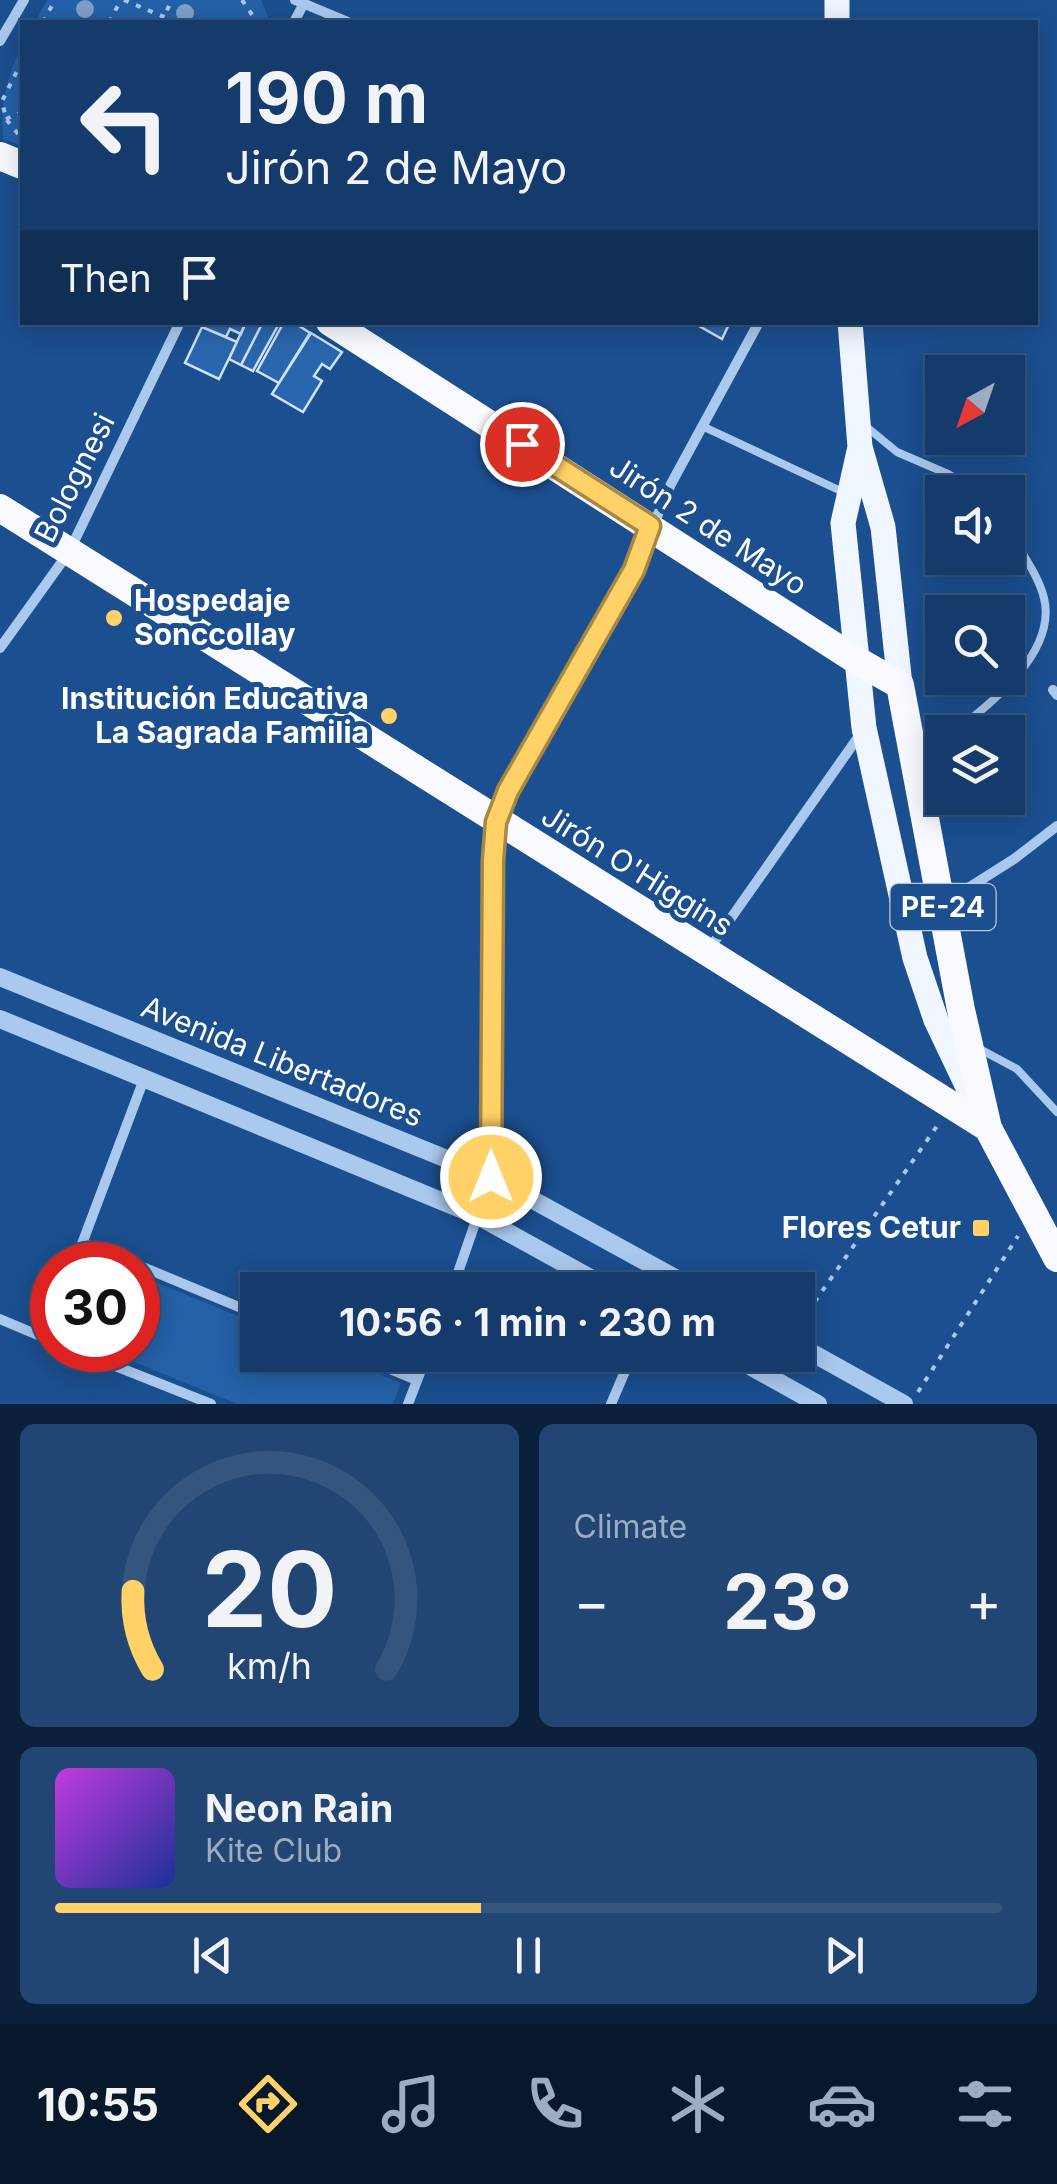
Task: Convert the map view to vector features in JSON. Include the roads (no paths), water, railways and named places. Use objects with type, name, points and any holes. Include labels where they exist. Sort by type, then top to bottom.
[{"type":"highway","name":"Jirón 2 de Mayo","points":[[337,325],[364,336],[650,526],[900,685]]},
{"type":"highway","name":"Jirón O'Higgins","points":[[0,508],[988,1128]]},
{"type":"highway","name":"PE-24","points":[[900,685],[988,1128],[1057,1258]]},
{"type":"main road","points":[[850,325],[860,447],[883,526],[900,685]]},
{"type":"main road","points":[[860,447],[843,523],[864,728],[915,958],[936,1020],[988,1128]]},
{"type":"street","points":[[0,41],[24,0]]},
{"type":"street","points":[[299,2],[322,5],[345,20]]},
{"type":"street","name":"Bolognesi","points":[[0,648],[69,552],[179,325]]},
{"type":"street","points":[[459,1272],[491,1177],[496,822],[508,791],[634,570],[650,526],[757,325]]},
{"type":"street","points":[[706,953],[864,728]]},
{"type":"street","points":[[942,904],[1057,826]]},
{"type":"street","name":"Avenida Libertadores","points":[[0,977],[491,1177],[665,1272]]},
{"type":"street","points":[[0,1018],[480,1217],[579,1272]]},
{"type":"street","points":[[82,1242],[144,1078]]},
{"type":"street","points":[[160,1274],[240,1307]]},
{"type":"street","points":[[0,1319],[30,1332]]},
{"type":"street","points":[[815,1354],[907,1404]]},
{"type":"street","points":[[130,1372],[209,1404]]},
{"type":"street","points":[[398,1372],[418,1380]]},
{"type":"street","points":[[408,1404],[421,1372]]},
{"type":"street","points":[[611,1404],[625,1372]]},
{"type":"street","points":[[761,1372],[818,1404]]},
{"type":"lane","points":[[858,420],[898,452],[950,475]]},
{"type":"lane","points":[[702,426],[849,495]]},
{"type":"lane","points":[[975,715],[1012,684],[1027,664],[1045,626],[1044,597],[1025,561]]},
{"type":"lane","points":[[916,764],[925,756]]},
{"type":"lane","points":[[968,1042],[1017,1069],[1057,1112]]},
{"type":"place","name":"Hospedaje Sonccollay","points":[[114,618]]},
{"type":"place","name":"Institución Educativa La Sagrada Familia","points":[[389,716]]},
{"type":"place","name":"Flores Cetur","points":[[981,1228]]}]
